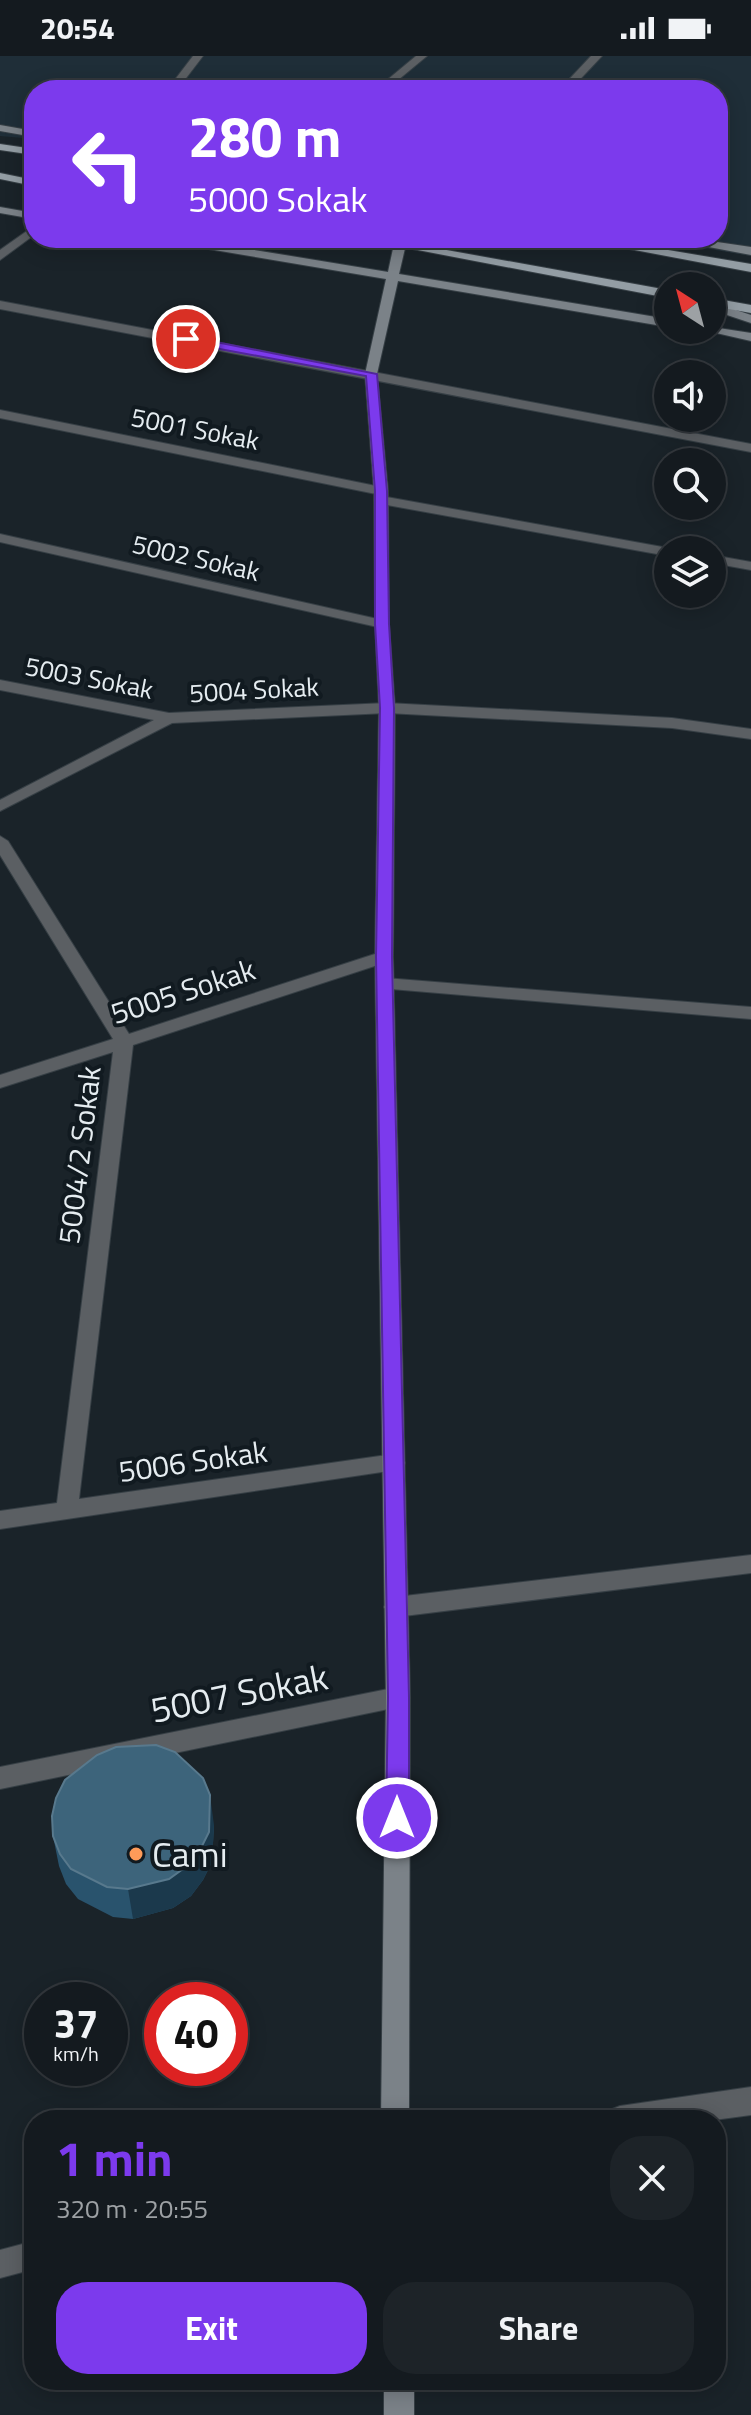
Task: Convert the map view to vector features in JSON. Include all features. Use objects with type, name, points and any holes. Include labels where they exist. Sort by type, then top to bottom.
[{"type":"main road","points":[[0,147],[24,151]]},
{"type":"main road","points":[[0,176],[24,181]]},
{"type":"main road","points":[[421,248],[654,291]]},
{"type":"main road","points":[[635,248],[751,268]]},
{"type":"main road","points":[[726,306],[751,309]]},
{"type":"street","points":[[180,80],[198,56]]},
{"type":"street","points":[[392,80],[422,56]]},
{"type":"street","points":[[574,80],[597,56]]},
{"type":"street","points":[[0,128],[24,132]]},
{"type":"street","points":[[0,210],[24,214]]},
{"type":"street","points":[[0,256],[24,237]]},
{"type":"street","points":[[728,247],[751,251]]},
{"type":"street","points":[[218,248],[654,321]]},
{"type":"street","points":[[395,2110],[398,1697],[384,957],[387,708],[382,624],[381,496],[371,374],[399,248]]},
{"type":"street","points":[[0,305],[751,448]]},
{"type":"street","points":[[726,309],[751,319]]},
{"type":"street","points":[[726,333],[751,337]]},
{"type":"street","name":"5001 Sokak","points":[[0,414],[381,496],[654,549]]},
{"type":"street","name":"5002 Sokak","points":[[0,538],[382,624]]},
{"type":"street","points":[[726,562],[751,566]]},
{"type":"street","name":"5003 Sokak","points":[[0,685],[169,718]]},
{"type":"street","name":"5004 Sokak","points":[[0,806],[169,718],[387,708],[672,723],[751,734]]},
{"type":"street","name":"5004/2 Sokak","points":[[0,841],[124,1041],[67,1510]]},
{"type":"street","name":"5005 Sokak","points":[[0,1082],[384,957]]},
{"type":"street","points":[[385,984],[751,1013]]},
{"type":"street","name":"5006 Sokak","points":[[0,1520],[394,1463]]},
{"type":"street","points":[[396,1607],[751,1564]]},
{"type":"street","name":"5007 Sokak","points":[[0,1778],[398,1697]]},
{"type":"street","points":[[689,2110],[751,2101]]},
{"type":"street","points":[[0,2264],[24,2258]]},
{"type":"street","points":[[399,2390],[399,2415]]},
{"type":"shaded area","points":[[0,56],[751,56],[751,256],[703,248],[728,248],[728,80],[24,80],[24,138],[0,136]]},
{"type":"building","name":"Cami","points":[[156,1745],[175,1752],[203,1778],[210,1795],[209,1832],[200,1850],[187,1866],[169,1879],[128,1889],[107,1887],[71,1869],[60,1854],[53,1836],[52,1816],[65,1780],[97,1755],[116,1747]]},
{"type":"place","name":"Cami","points":[[136,1854]]},
{"type":"route","points":[[186,339],[371,374],[381,491],[382,624],[387,708],[384,957],[398,1697],[397,1818]]}]
